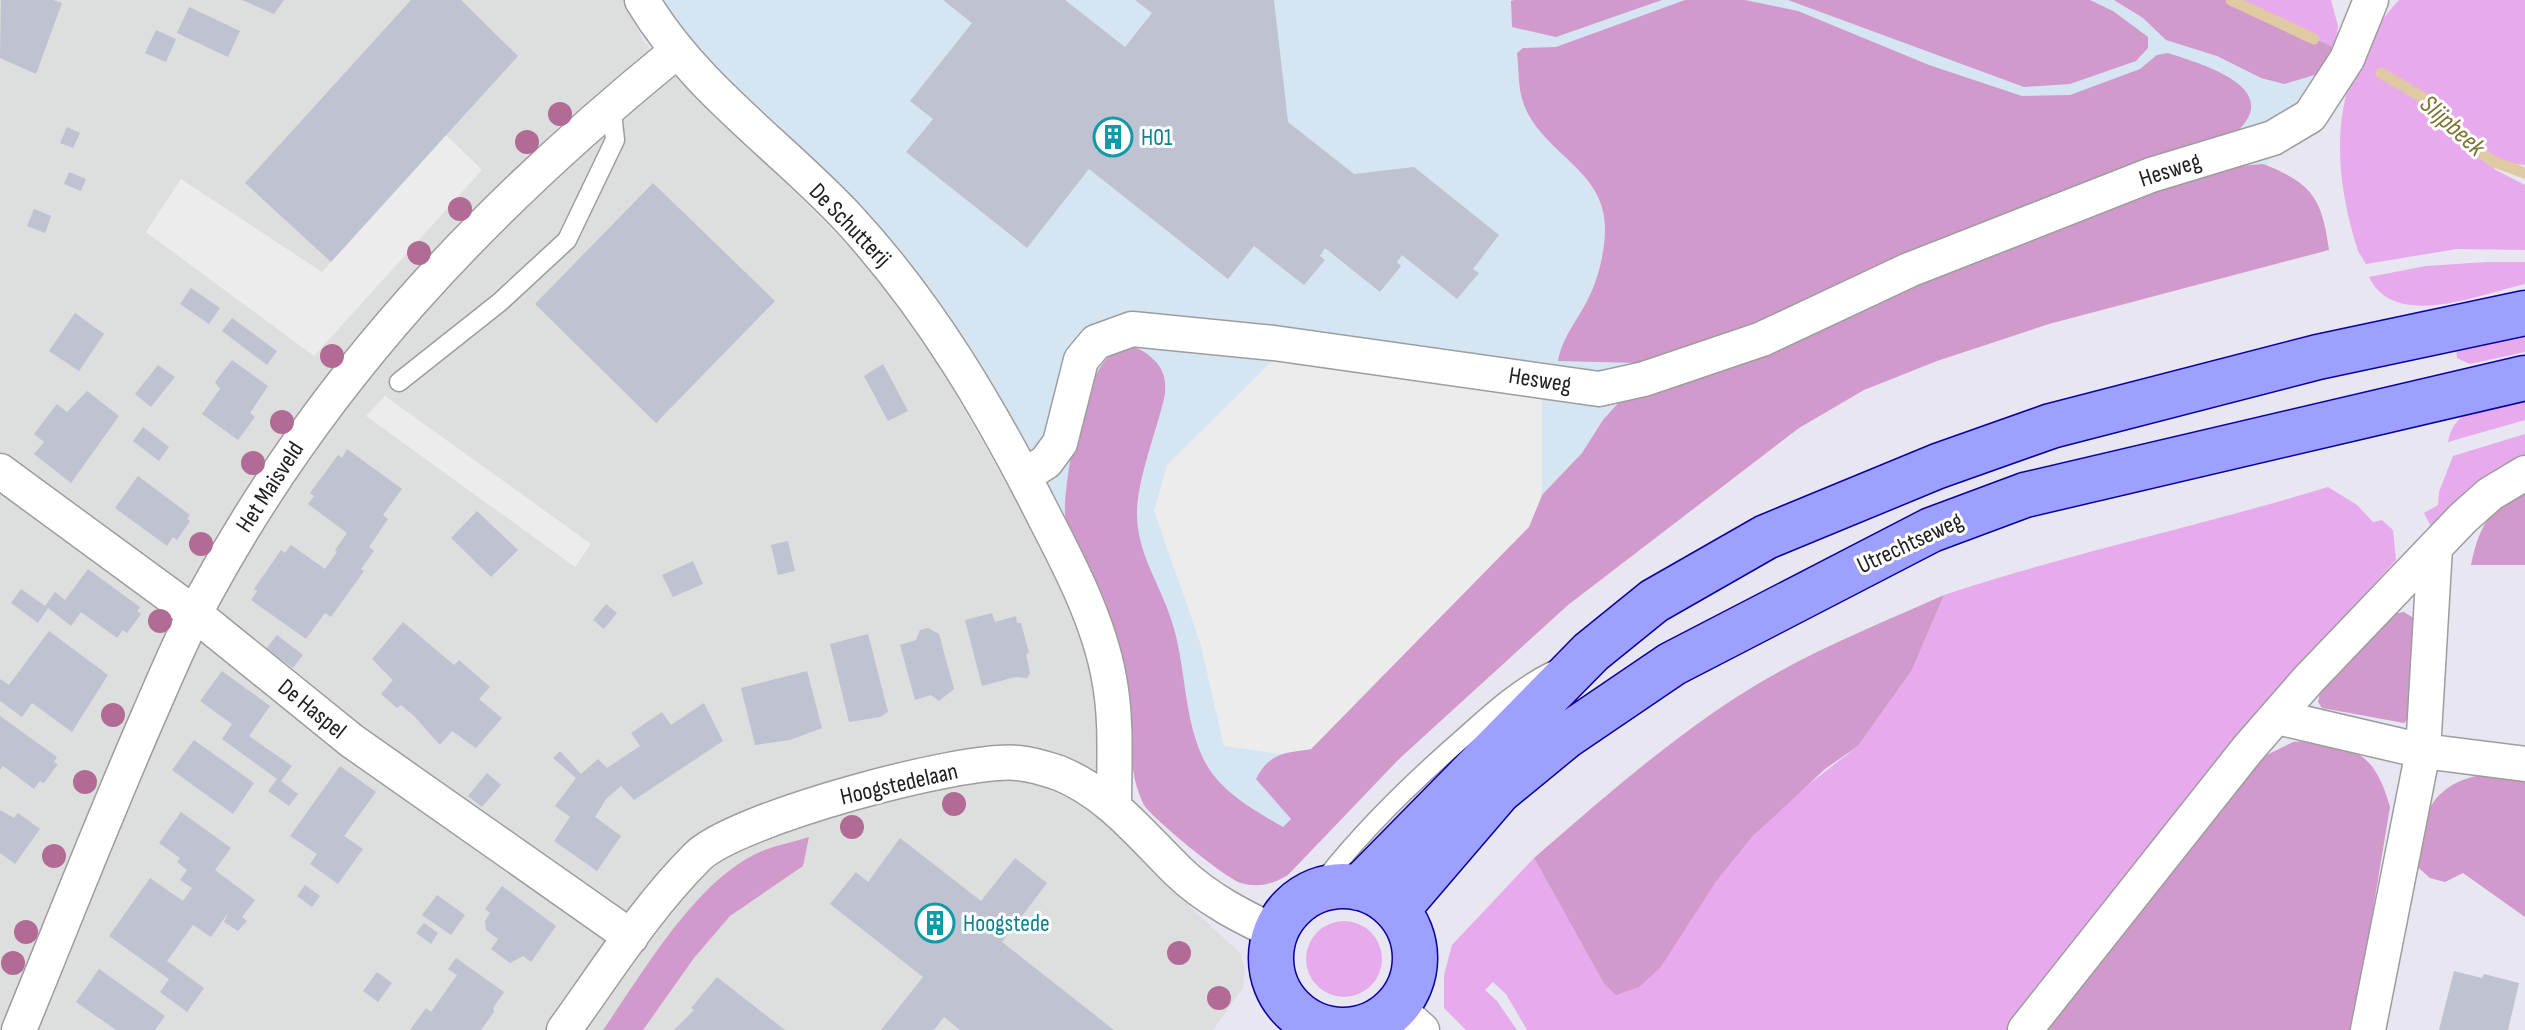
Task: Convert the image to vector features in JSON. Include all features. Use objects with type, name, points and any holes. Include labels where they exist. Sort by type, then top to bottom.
[{"type":"main road","points":[[1359,888],[1591,652],[1654,601],[1766,537],[1938,466],[2051,426],[2318,357],[2525,313]]},
{"type":"main road","name":"Utrechtseweg","points":[[1397,910],[1499,791],[1566,736],[1672,664],[1931,530],[2025,495],[2525,378]]},
{"type":"main road","points":[[1330,887],[1359,888],[1373,893],[1397,910],[1406,922],[1415,951],[1410,1020],[1379,1020],[1350,1029],[1294,1023],[1277,987],[1272,960],[1276,933],[1285,916],[1315,892],[1330,887]]},
{"type":"street","name":"De Schutterij","points":[[642,0],[677,51],[847,217],[906,285],[967,374],[1024,476]]},
{"type":"street","name":"Hesweg","points":[[1024,476],[1046,462],[1060,443],[1081,360],[1096,342],[1132,329],[1274,343],[1599,389],[1644,379],[1762,339],[1909,270],[2151,175],[2273,138],[2310,116],[2347,59],[2371,0]]},
{"type":"street","name":"Het Maisveld","points":[[19,1030],[124,772],[195,614],[276,476],[364,355],[459,247],[611,104],[677,51]]},
{"type":"street","name":"De Haspel","points":[[0,471],[195,614],[352,741],[631,937]]},
{"type":"street","points":[[2025,1030],[2247,750],[2435,547],[2490,494],[2525,473]]},
{"type":"street","points":[[1024,476],[1068,562],[1109,677],[1114,721],[1114,805]]},
{"type":"street","points":[[2368,1030],[2423,751],[2435,547]]},
{"type":"street","points":[[2277,717],[2423,751],[2525,764]]},
{"type":"street","name":"Hoogstedelaan","points":[[564,1030],[631,937],[698,855],[741,829],[862,791],[972,767],[1017,763],[1059,774],[1114,805],[1201,891],[1276,933]]},
{"type":"lane","points":[[399,382],[500,302],[567,240],[615,140],[611,104]]},
{"type":"lane","points":[[1315,892],[1338,862],[1416,779],[1522,686],[1591,652]]},
{"type":"shaded area","points":[[0,0],[624,0],[643,41],[868,266],[940,367],[1055,570],[1079,630],[1092,682],[1100,790],[1118,832],[1153,873],[1192,904],[1190,907],[1240,953],[1245,970],[1243,988],[1213,1030],[0,1030]]},
{"type":"shaded area","points":[[661,0],[2326,0],[2335,37],[2328,56],[2227,236],[1744,408],[1282,878],[1267,885],[1254,885],[1131,750],[1061,512]]},
{"type":"shaded area","points":[[1514,0],[1662,0],[1556,37],[1512,27],[1511,1]]},
{"type":"shaded area","points":[[1685,0],[1745,0],[1798,11],[1929,65],[2022,96],[2070,95],[2140,69],[2157,55],[2168,53],[2234,80],[2246,91],[2251,103],[2248,118],[2234,134],[1758,325],[1638,363],[1558,361],[1563,344],[1590,295],[1599,271],[1605,229],[1602,208],[1595,191],[1531,120],[1521,97],[1517,53],[1523,48],[1556,47]]},
{"type":"shaded area","points":[[1788,0],[2090,0],[2113,11],[2148,37],[2148,48],[2136,61],[2070,84],[2024,87]]},
{"type":"shaded area","points":[[2114,0],[2233,0],[2335,48],[2318,74],[2284,84],[2261,78],[2217,56],[2166,40],[2143,18]]},
{"type":"shaded area","points":[[2233,0],[2331,0],[2338,26],[2335,48]]},
{"type":"shaded area","points":[[2399,0],[2525,0],[2525,165],[2492,162],[2494,169],[2525,185],[2525,250],[2457,249],[2366,264],[2358,251],[2342,184],[2342,119],[2348,88],[2359,58],[2376,28]]},
{"type":"shaded area","points":[[446,135],[482,170],[314,356],[146,232],[181,179],[322,272]]},
{"type":"shaded area","points":[[2263,164],[2293,178],[2312,195],[2323,217],[2329,250],[2049,324],[1937,361],[1864,390],[1799,428],[1568,605],[1399,759],[1288,875],[1266,884],[1241,883],[1190,847],[1144,805],[1136,785],[1076,541],[1065,513],[1076,433],[1098,371],[1113,352],[1132,347],[1154,360],[1164,378],[1164,399],[1141,484],[1138,526],[1144,553],[1176,636],[1196,740],[1209,768],[1226,789],[1283,827],[1291,819],[1256,779],[1266,764],[1294,751],[1311,749],[1528,527],[1542,495],[1582,453],[1603,420],[1621,400],[2152,191],[2229,167]]},
{"type":"shaded area","points":[[2525,262],[2525,284],[2463,300],[2418,306],[2398,302],[2381,293],[2369,277],[2426,266]]},
{"type":"shaded area","points":[[2525,326],[2525,352],[2470,364],[2457,358],[2456,345]]},
{"type":"shaded area","points":[[1276,357],[1542,395],[1542,495],[1529,527],[1311,749],[1278,754],[1224,746],[1200,642],[1154,511],[1167,465]]},
{"type":"shaded area","points":[[2525,394],[2525,420],[2448,442],[2458,420],[2467,413],[2489,403]]},
{"type":"shaded area","points":[[385,396],[591,544],[575,567],[366,416]]},
{"type":"shaded area","points":[[2525,434],[2525,460],[2432,529],[2424,513],[2438,505],[2439,492],[2453,456]]},
{"type":"shaded area","points":[[2525,484],[2525,565],[2471,565],[2478,538],[2489,518]]},
{"type":"shaded area","points":[[2328,487],[2357,505],[2373,522],[2382,520],[2393,530],[2396,560],[2284,684],[2006,1030],[1527,1030],[1506,994],[1493,982],[1485,990],[1497,1001],[1517,1030],[1466,1030],[1444,1008],[1444,975],[1452,945],[1534,858],[1604,984],[1715,883],[1753,836],[1795,795],[1858,746],[1912,670],[1944,595]]},
{"type":"shaded area","points":[[1944,595],[1912,670],[1858,746],[1825,769],[1753,836],[1715,883],[1660,968],[1639,987],[1616,995],[1604,984],[1534,858],[1666,748],[1751,688],[1821,650]]},
{"type":"shaded area","points":[[2404,612],[2415,619],[2412,715],[2404,723],[2322,708],[2318,702],[2321,688],[2387,615]]},
{"type":"shaded area","points":[[2319,740],[2347,748],[2366,760],[2380,779],[2390,807],[2353,1030],[2042,1030],[2259,759],[2293,742]]},
{"type":"shaded area","points":[[2486,774],[2525,777],[2525,917],[2463,873],[2445,882],[2430,878],[2413,863],[2426,816],[2441,793],[2467,778]]},
{"type":"shaded area","points":[[809,837],[803,866],[730,916],[694,958],[643,1030],[603,1030],[673,930],[715,883],[762,851]]},
{"type":"shaded area","points":[[1344,921],[1358,924],[1371,932],[1379,945],[1382,959],[1379,973],[1371,986],[1358,994],[1344,997],[1330,994],[1317,986],[1309,973],[1306,959],[1309,945],[1317,932],[1330,924]]},
{"type":"building","points":[[1,0],[53,0],[62,3],[36,74],[0,58]]},
{"type":"building","points":[[242,0],[284,0],[274,14]]},
{"type":"building","points":[[411,0],[461,0],[518,56],[331,262],[245,183]]},
{"type":"building","name":"H01","points":[[943,0],[1065,0],[1125,47],[1152,13],[1135,0],[1274,0],[1288,122],[1354,174],[1414,167],[1499,235],[1473,269],[1479,273],[1457,299],[1402,255],[1397,262],[1401,266],[1380,292],[1325,248],[1320,256],[1325,260],[1304,285],[1254,246],[1228,279],[1089,169],[1027,248],[906,152],[933,119],[910,101],[972,23]]},
{"type":"building","points":[[189,7],[240,31],[228,57],[177,33]]},
{"type":"building","points":[[156,30],[176,39],[166,62],[145,53]]},
{"type":"building","points":[[67,127],[80,133],[73,148],[60,143]]},
{"type":"building","points":[[69,172],[86,179],[81,191],[64,184]]},
{"type":"building","points":[[653,183],[775,301],[656,423],[535,304]]},
{"type":"building","points":[[34,209],[51,216],[45,233],[27,226]]},
{"type":"building","points":[[191,288],[220,308],[209,324],[180,304]]},
{"type":"building","points":[[75,313],[104,334],[79,371],[49,351]]},
{"type":"building","points":[[232,318],[277,351],[267,365],[222,331]]},
{"type":"building","points":[[232,360],[268,386],[250,413],[255,417],[238,440],[202,414],[220,389],[215,382]]},
{"type":"building","points":[[883,364],[908,411],[888,421],[864,376]]},
{"type":"building","points":[[158,365],[175,377],[151,407],[135,394]]},
{"type":"building","points":[[87,391],[119,416],[71,483],[34,454],[44,442],[34,434],[57,404],[67,412]]},
{"type":"building","points":[[143,427],[169,447],[159,461],[133,441]]},
{"type":"building","points":[[347,449],[402,489],[383,515],[388,519],[369,547],[374,551],[361,569],[364,571],[331,617],[325,613],[306,639],[251,600],[257,591],[254,589],[281,550],[285,553],[291,545],[325,569],[337,552],[335,550],[347,533],[308,504],[314,496],[310,493],[338,455],[342,458]]},
{"type":"building","points":[[138,476],[190,515],[187,519],[190,521],[177,540],[173,537],[167,546],[115,508]]},
{"type":"building","points":[[477,511],[518,550],[491,577],[451,538]]},
{"type":"building","points":[[788,541],[795,571],[778,575],[771,545]]},
{"type":"building","points":[[693,561],[703,584],[673,597],[662,575]]},
{"type":"building","points":[[88,569],[140,607],[137,611],[141,614],[127,633],[123,630],[117,638],[81,612],[71,626],[48,608],[38,623],[11,603],[21,589],[45,606],[55,592],[65,600]]},
{"type":"building","points":[[606,604],[617,613],[604,629],[593,620]]},
{"type":"building","points":[[992,613],[995,622],[1016,616],[1017,623],[1021,623],[1029,653],[1026,654],[1030,673],[1027,678],[1015,677],[982,686],[965,620]]},
{"type":"building","points":[[403,622],[454,665],[459,660],[490,687],[479,699],[502,718],[476,748],[452,731],[440,745],[414,716],[401,705],[397,708],[381,694],[393,680],[372,659]]},
{"type":"building","points":[[928,628],[939,634],[954,689],[939,701],[931,695],[915,700],[900,645],[916,640],[920,630]]},
{"type":"building","points":[[49,631],[108,675],[72,732],[32,703],[22,717],[0,701],[0,679],[9,685]]},
{"type":"building","points":[[868,634],[888,712],[880,717],[849,722],[830,644]]},
{"type":"building","points":[[277,635],[303,655],[293,668],[266,649]]},
{"type":"building","points":[[222,671],[270,706],[249,736],[292,766],[281,781],[298,794],[289,806],[268,791],[277,779],[222,739],[232,724],[200,701]]},
{"type":"building","points":[[807,671],[822,728],[790,740],[755,745],[741,688]]},
{"type":"building","points":[[704,703],[723,741],[634,800],[621,786],[606,799],[595,817],[621,836],[597,871],[554,841],[570,817],[555,806],[576,778],[553,758],[560,751],[581,774],[598,759],[607,768],[640,746],[631,733],[662,712],[671,725]]},
{"type":"building","points":[[0,716],[57,757],[54,762],[58,764],[44,783],[40,781],[34,789],[3,766],[0,770]]},
{"type":"building","points":[[194,740],[254,783],[233,814],[172,770]]},
{"type":"building","points":[[340,766],[376,792],[344,836],[363,849],[338,884],[310,864],[317,854],[290,836]]},
{"type":"building","points":[[487,773],[501,785],[482,807],[468,796]]},
{"type":"building","points":[[0,810],[14,818],[18,813],[40,829],[15,864],[0,853]]},
{"type":"building","points":[[181,812],[231,848],[215,870],[255,900],[242,917],[247,921],[238,931],[224,922],[228,913],[211,937],[193,925],[167,961],[204,988],[187,1012],[160,992],[169,979],[109,936],[150,878],[183,901],[192,888],[180,880],[187,870],[177,862],[180,858],[159,843]]},
{"type":"building","name":"Hoogstede","points":[[900,838],[981,901],[1015,858],[1047,883],[1002,942],[1114,1030],[960,1030],[944,1017],[934,1030],[881,1030],[923,977],[830,904],[856,872],[868,882]]},
{"type":"building","points":[[305,885],[320,896],[312,907],[297,896]]},
{"type":"building","points":[[502,886],[556,926],[531,962],[523,956],[510,963],[491,949],[498,939],[486,930],[485,921],[490,913],[485,909]]},
{"type":"building","points":[[437,895],[465,915],[451,935],[422,915]]},
{"type":"building","points":[[424,923],[438,933],[431,944],[416,933]]},
{"type":"building","points":[[456,958],[504,992],[493,1008],[494,1012],[481,1030],[410,1030],[426,1008],[431,1012],[457,975],[448,969]]},
{"type":"building","points":[[99,969],[165,1016],[155,1030],[116,1030],[76,1002]]},
{"type":"building","points":[[2454,971],[2482,978],[2484,974],[2519,983],[2508,1030],[2439,1030]]},
{"type":"building","points":[[377,972],[392,983],[378,1002],[363,991]]},
{"type":"building","points":[[717,977],[785,1030],[674,1030],[694,1010],[691,1008]]},
{"type":"waterway","name":"Slijpbeek","points":[[2231,0],[2314,39]]},
{"type":"waterway","name":"Slijpbeek","points":[[2381,73],[2429,101],[2456,133],[2492,161],[2525,173]]},
{"type":"place","name":"H01","points":[[1113,137]]},
{"type":"place","name":"Hoogstede","points":[[935,923]]}]
